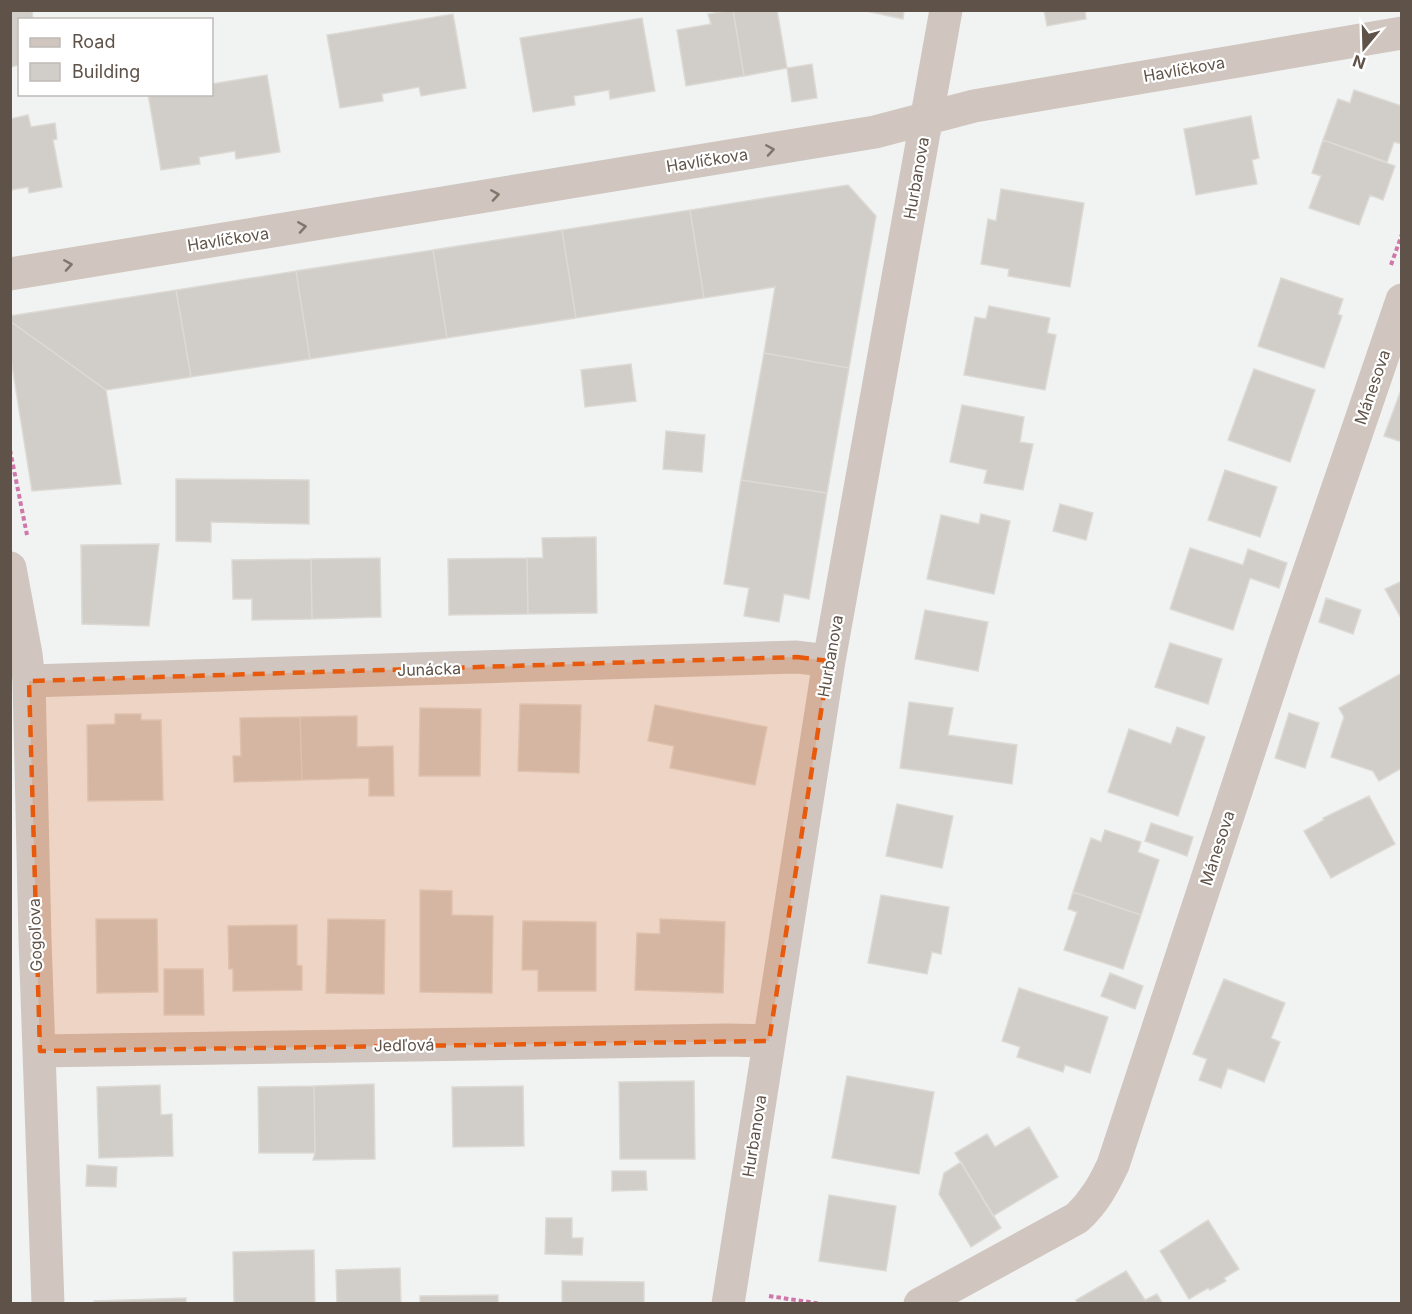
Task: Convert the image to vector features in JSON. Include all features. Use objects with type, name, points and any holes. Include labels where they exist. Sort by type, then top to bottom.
[{"type":"street","name":"Hurbanova","points":[[728,1304],[829,661],[946,10]]},
{"type":"street","name":"Havlíčkova","points":[[10,274],[875,132],[974,106],[1401,33]]},
{"type":"street","name":"Mánesova","points":[[920,1304],[1077,1218],[1102,1190],[1113,1165],[1285,642],[1401,300]]},
{"type":"street","name":"Gogoľova","points":[[10,568],[29,681],[23,940],[40,1051],[48,1304]]},
{"type":"street","name":"Junácka","points":[[29,681],[797,657],[829,661]]},
{"type":"street","name":"Jedľová","points":[[40,1051],[692,1040],[769,1041]]},
{"type":"path","points":[[763,1295],[822,1304]]},
{"type":"highlighted area","points":[[797,657],[829,661],[769,1041],[40,1051],[29,681]]},
{"type":"building","points":[[10,10],[32,10],[33,18],[18,18],[18,65],[10,67]]},
{"type":"building","points":[[733,10],[744,76],[686,86],[677,30],[711,24],[708,14]]},
{"type":"building","points":[[733,10],[777,10],[787,68],[744,76]]},
{"type":"building","points":[[861,10],[904,10],[903,19]]},
{"type":"building","points":[[1044,10],[1085,10],[1086,19],[1047,26]]},
{"type":"building","points":[[453,14],[466,88],[421,96],[419,87],[382,94],[383,101],[340,108],[327,35]]},
{"type":"building","points":[[642,18],[655,91],[610,99],[609,90],[574,96],[575,105],[533,112],[520,38]]},
{"type":"building","points":[[812,64],[817,98],[792,102],[787,68]]},
{"type":"building","points":[[267,75],[280,152],[236,159],[235,151],[199,157],[200,164],[161,170],[148,96],[213,96],[213,84]]},
{"type":"building","points":[[1354,90],[1402,106],[1402,144],[1394,142],[1387,162],[1323,140],[1338,99],[1350,103]]},
{"type":"building","points":[[28,115],[31,127],[55,123],[57,139],[53,140],[62,187],[29,193],[28,187],[10,190],[10,119]]},
{"type":"building","points":[[1251,116],[1259,158],[1252,160],[1257,184],[1196,195],[1184,129]]},
{"type":"building","points":[[1323,140],[1395,166],[1383,200],[1370,195],[1359,225],[1309,208],[1321,176],[1312,173]]},
{"type":"building","points":[[848,185],[876,216],[849,368],[764,353],[775,287],[704,298],[690,210]]},
{"type":"building","points":[[1001,189],[1084,203],[1070,287],[1008,276],[1009,269],[981,264],[988,219],[996,221]]},
{"type":"building","points":[[690,210],[704,298],[576,318],[562,230]]},
{"type":"building","points":[[562,230],[576,318],[447,338],[433,250]]},
{"type":"building","points":[[433,250],[447,338],[310,359],[296,271]]},
{"type":"building","points":[[296,271],[310,359],[191,377],[176,290]]},
{"type":"building","points":[[1281,278],[1343,299],[1338,314],[1342,316],[1324,368],[1258,346]]},
{"type":"building","points":[[176,290],[191,377],[106,390],[10,321],[10,316]]},
{"type":"building","points":[[989,306],[1050,318],[1047,333],[1056,335],[1045,390],[964,375],[975,317],[986,319]]},
{"type":"building","points":[[10,321],[106,390],[121,484],[32,491],[10,353]]},
{"type":"building","points":[[764,353],[849,368],[827,493],[741,480]]},
{"type":"building","points":[[631,364],[636,401],[585,407],[581,370]]},
{"type":"building","points":[[1254,369],[1315,390],[1290,462],[1228,440]]},
{"type":"building","points":[[1402,390],[1402,442],[1384,436]]},
{"type":"building","points":[[962,405],[1024,417],[1020,442],[1033,444],[1023,490],[984,483],[987,470],[950,462]]},
{"type":"building","points":[[666,431],[705,435],[702,472],[663,469]]},
{"type":"building","points":[[1225,470],[1277,487],[1260,537],[1208,520]]},
{"type":"building","points":[[176,479],[309,480],[309,524],[211,522],[211,542],[176,541]]},
{"type":"building","points":[[741,480],[827,493],[809,599],[784,594],[779,622],[744,616],[749,588],[724,584]]},
{"type":"building","points":[[1060,504],[1093,513],[1086,540],[1053,531]]},
{"type":"building","points":[[981,514],[1010,521],[994,594],[927,579],[941,515],[979,524]]},
{"type":"building","points":[[596,537],[597,613],[528,614],[527,558],[543,558],[542,538]]},
{"type":"building","points":[[159,544],[149,626],[82,624],[81,545]]},
{"type":"building","points":[[1190,548],[1243,565],[1248,549],[1287,563],[1279,588],[1250,578],[1233,630],[1170,609]]},
{"type":"building","points":[[380,558],[381,617],[312,619],[311,559]]},
{"type":"building","points":[[527,558],[528,614],[449,615],[448,559]]},
{"type":"building","points":[[311,559],[312,619],[252,620],[252,599],[233,599],[232,560]]},
{"type":"building","points":[[1402,581],[1402,620],[1385,589]]},
{"type":"building","points":[[1326,598],[1361,610],[1353,634],[1319,622]]},
{"type":"building","points":[[925,610],[988,622],[978,671],[915,659]]},
{"type":"building","points":[[1170,643],[1222,659],[1208,704],[1155,687]]},
{"type":"building","points":[[1402,673],[1402,768],[1379,781],[1373,771],[1331,757],[1344,717],[1339,708]]},
{"type":"building","points":[[909,702],[953,708],[948,735],[1017,745],[1012,784],[900,768]]},
{"type":"building","points":[[520,704],[581,705],[579,773],[518,771]]},
{"type":"building","points":[[655,705],[767,727],[755,785],[670,768],[674,746],[648,741]]},
{"type":"building","points":[[420,708],[481,709],[480,776],[419,776]]},
{"type":"building","points":[[1289,713],[1319,723],[1305,768],[1275,758]]},
{"type":"building","points":[[115,714],[141,714],[141,720],[161,720],[163,800],[88,801],[87,725],[115,724]]},
{"type":"building","points":[[357,716],[357,747],[393,746],[394,796],[369,796],[369,778],[302,780],[300,717]]},
{"type":"building","points":[[300,717],[302,780],[234,782],[233,756],[241,756],[240,718]]},
{"type":"building","points":[[1177,727],[1205,737],[1178,816],[1108,792],[1129,729],[1171,744]]},
{"type":"building","points":[[1369,796],[1395,844],[1331,878],[1304,831],[1324,820],[1323,818]]},
{"type":"building","points":[[897,804],[953,816],[942,868],[886,856]]},
{"type":"building","points":[[1151,823],[1193,837],[1187,856],[1145,841]]},
{"type":"building","points":[[1105,830],[1141,842],[1138,852],[1159,860],[1141,915],[1073,892],[1091,838],[1101,842]]},
{"type":"building","points":[[420,890],[452,891],[452,915],[493,916],[492,993],[420,992]]},
{"type":"building","points":[[1073,892],[1141,915],[1123,969],[1064,950],[1077,912],[1068,909]]},
{"type":"building","points":[[881,895],[949,907],[941,954],[932,952],[927,974],[868,963]]},
{"type":"building","points":[[96,919],[157,919],[158,992],[97,993]]},
{"type":"building","points":[[328,919],[385,920],[384,994],[326,993]]},
{"type":"building","points":[[660,919],[725,922],[723,993],[635,990],[637,933],[660,934]]},
{"type":"building","points":[[523,921],[596,922],[596,991],[538,991],[538,970],[522,970]]},
{"type":"building","points":[[297,925],[297,965],[302,966],[302,990],[233,991],[233,969],[229,969],[228,926]]},
{"type":"building","points":[[164,969],[203,969],[204,1015],[164,1015]]},
{"type":"building","points":[[1110,973],[1143,986],[1135,1009],[1101,996]]},
{"type":"building","points":[[1224,979],[1285,1003],[1271,1038],[1280,1042],[1264,1082],[1228,1068],[1221,1088],[1199,1080],[1207,1059],[1193,1054]]},
{"type":"building","points":[[1019,988],[1108,1017],[1090,1073],[1065,1065],[1063,1072],[1017,1057],[1020,1047],[1002,1041]]},
{"type":"building","points":[[847,1076],[934,1092],[919,1174],[832,1158]]},
{"type":"building","points":[[694,1081],[695,1159],[620,1159],[619,1082]]},
{"type":"building","points":[[374,1084],[375,1159],[313,1160],[315,1153],[314,1086]]},
{"type":"building","points":[[160,1085],[161,1115],[172,1114],[173,1156],[99,1158],[97,1087]]},
{"type":"building","points":[[314,1086],[315,1153],[259,1153],[258,1087]]},
{"type":"building","points":[[523,1086],[524,1146],[453,1147],[452,1087]]},
{"type":"building","points":[[1029,1127],[1058,1177],[993,1216],[955,1153],[987,1134],[995,1147]]},
{"type":"building","points":[[961,1162],[1001,1228],[971,1247],[939,1194],[944,1173]]},
{"type":"building","points":[[87,1165],[117,1167],[116,1187],[86,1186]]},
{"type":"building","points":[[612,1171],[646,1171],[647,1190],[612,1191]]},
{"type":"building","points":[[829,1195],[896,1206],[886,1271],[819,1261]]},
{"type":"building","points":[[546,1218],[572,1218],[572,1238],[583,1238],[582,1255],[545,1254]]},
{"type":"building","points":[[1208,1220],[1239,1269],[1224,1278],[1226,1281],[1189,1299],[1160,1251]]},
{"type":"building","points":[[314,1250],[315,1304],[234,1304],[233,1252]]},
{"type":"building","points":[[400,1268],[401,1304],[337,1304],[336,1270]]},
{"type":"building","points":[[1126,1271],[1145,1300],[1157,1294],[1163,1304],[1078,1304],[1076,1300]]},
{"type":"building","points":[[562,1281],[644,1282],[644,1304],[562,1304]]},
{"type":"building","points":[[498,1295],[498,1304],[420,1304],[420,1296]]},
{"type":"building","points":[[186,1298],[186,1304],[94,1304],[94,1301]]}]
